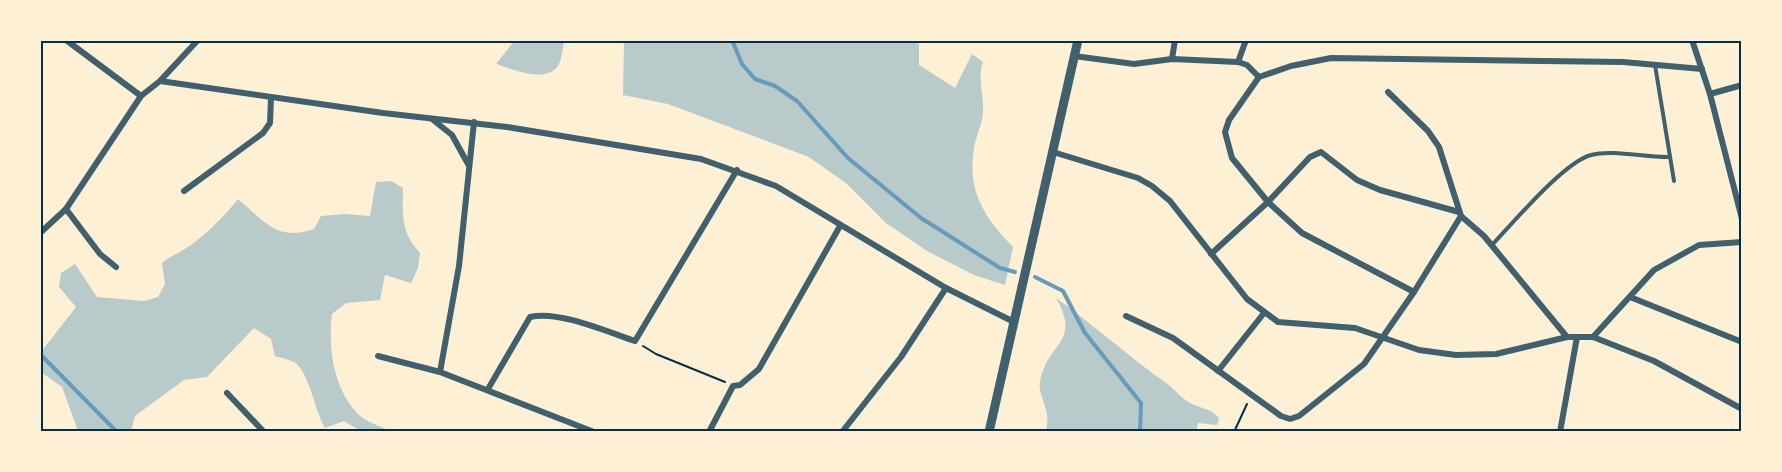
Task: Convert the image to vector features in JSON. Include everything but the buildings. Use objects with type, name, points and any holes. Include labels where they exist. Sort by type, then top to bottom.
[{"type":"street","points":[[66,40],[141,96]]},
{"type":"street","points":[[40,233],[66,209],[141,96],[159,81],[198,40]]},
{"type":"street","points":[[1172,59],[1175,40]]},
{"type":"street","points":[[1238,62],[1246,40]]},
{"type":"street","points":[[1692,40],[1710,94],[1742,219]]},
{"type":"street","points":[[989,432],[1053,152],[1074,56],[1075,41]]},
{"type":"street","points":[[1074,56],[1134,64],[1172,59],[1238,62],[1247,65],[1259,77]]},
{"type":"street","points":[[1414,292],[1302,233],[1268,202],[1232,158],[1225,132],[1229,120],[1259,77],[1291,66],[1331,58],[1623,62],[1702,69]]},
{"type":"street","points":[[159,81],[271,98],[474,122],[701,159],[776,186],[946,288],[1014,322]]},
{"type":"street","points":[[1710,94],[1742,85]]},
{"type":"street","points":[[1126,316],[1173,338],[1250,395],[1281,416],[1290,419],[1299,416],[1364,364],[1414,292],[1460,214],[1439,147],[1422,124],[1388,92]]},
{"type":"street","points":[[184,191],[263,133],[270,123],[271,98]]},
{"type":"street","points":[[432,118],[452,135],[469,164]]},
{"type":"street","points":[[452,135],[451,128],[456,121]]},
{"type":"street","points":[[440,372],[459,266],[474,122]]},
{"type":"street","points":[[1053,152],[1138,178],[1152,186],[1170,201],[1247,299],[1278,322],[1326,324],[1384,336],[1419,350],[1456,355],[1496,354],[1567,337],[1593,337],[1654,361],[1742,409]]},
{"type":"street","points":[[1211,254],[1268,202],[1311,157],[1320,152],[1357,180],[1380,190],[1460,214],[1492,245],[1567,337]]},
{"type":"street","points":[[488,389],[530,317],[537,315],[568,320],[635,341],[736,170]]},
{"type":"street","points":[[66,209],[100,254],[116,267]]},
{"type":"street","points":[[709,432],[733,386],[740,386],[759,369],[840,226]]},
{"type":"street","points":[[1593,337],[1654,270],[1699,245],[1742,242]]},
{"type":"street","points":[[842,432],[901,357],[946,288]]},
{"type":"street","points":[[1630,297],[1742,342]]},
{"type":"street","points":[[1218,371],[1264,313]]},
{"type":"street","points":[[1560,432],[1577,337]]},
{"type":"street","points":[[378,356],[440,372],[594,432]]},
{"type":"street","points":[[227,393],[264,432]]},
{"type":"lane","points":[[1655,65],[1674,181]]},
{"type":"lane","points":[[1492,245],[1560,175],[1582,158],[1603,154],[1670,157]]},
{"type":"path","points":[[635,341],[656,354],[733,386]]},
{"type":"path","points":[[1234,432],[1250,395]]},
{"type":"shaded area","points":[[515,40],[564,41],[559,64],[547,74],[538,75],[496,64]]},
{"type":"shaded area","points":[[624,41],[911,41],[919,44],[919,65],[955,88],[972,54],[983,62],[981,74],[983,112],[974,148],[973,177],[986,214],[1013,247],[1005,285],[974,275],[927,251],[886,223],[847,184],[809,157],[668,104],[623,95]]},
{"type":"shaded area","points":[[391,181],[403,188],[404,223],[409,237],[420,253],[418,268],[411,283],[385,275],[380,300],[346,303],[332,314],[331,327],[334,366],[342,391],[357,413],[390,431],[361,431],[344,421],[325,428],[302,370],[297,364],[275,356],[271,339],[254,328],[207,377],[184,380],[135,416],[131,431],[78,431],[62,387],[41,372],[41,352],[76,307],[59,287],[61,273],[75,264],[97,297],[144,301],[158,297],[165,284],[162,263],[204,235],[238,199],[272,227],[290,233],[301,232],[314,229],[321,216],[345,214],[370,216],[376,182]]},
{"type":"shaded area","points":[[1056,298],[1184,399],[1215,414],[1219,418],[1217,425],[1198,423],[1196,432],[1046,431],[1047,416],[1040,382],[1049,358],[1064,334],[1065,324]]},
{"type":"waterway","points":[[732,40],[742,64],[755,79],[775,86],[797,101],[848,158],[921,218],[1000,268],[1015,272]]},
{"type":"waterway","points":[[1035,277],[1063,291],[1085,333],[1141,403],[1140,432]]},
{"type":"waterway","points":[[40,354],[117,432]]}]
